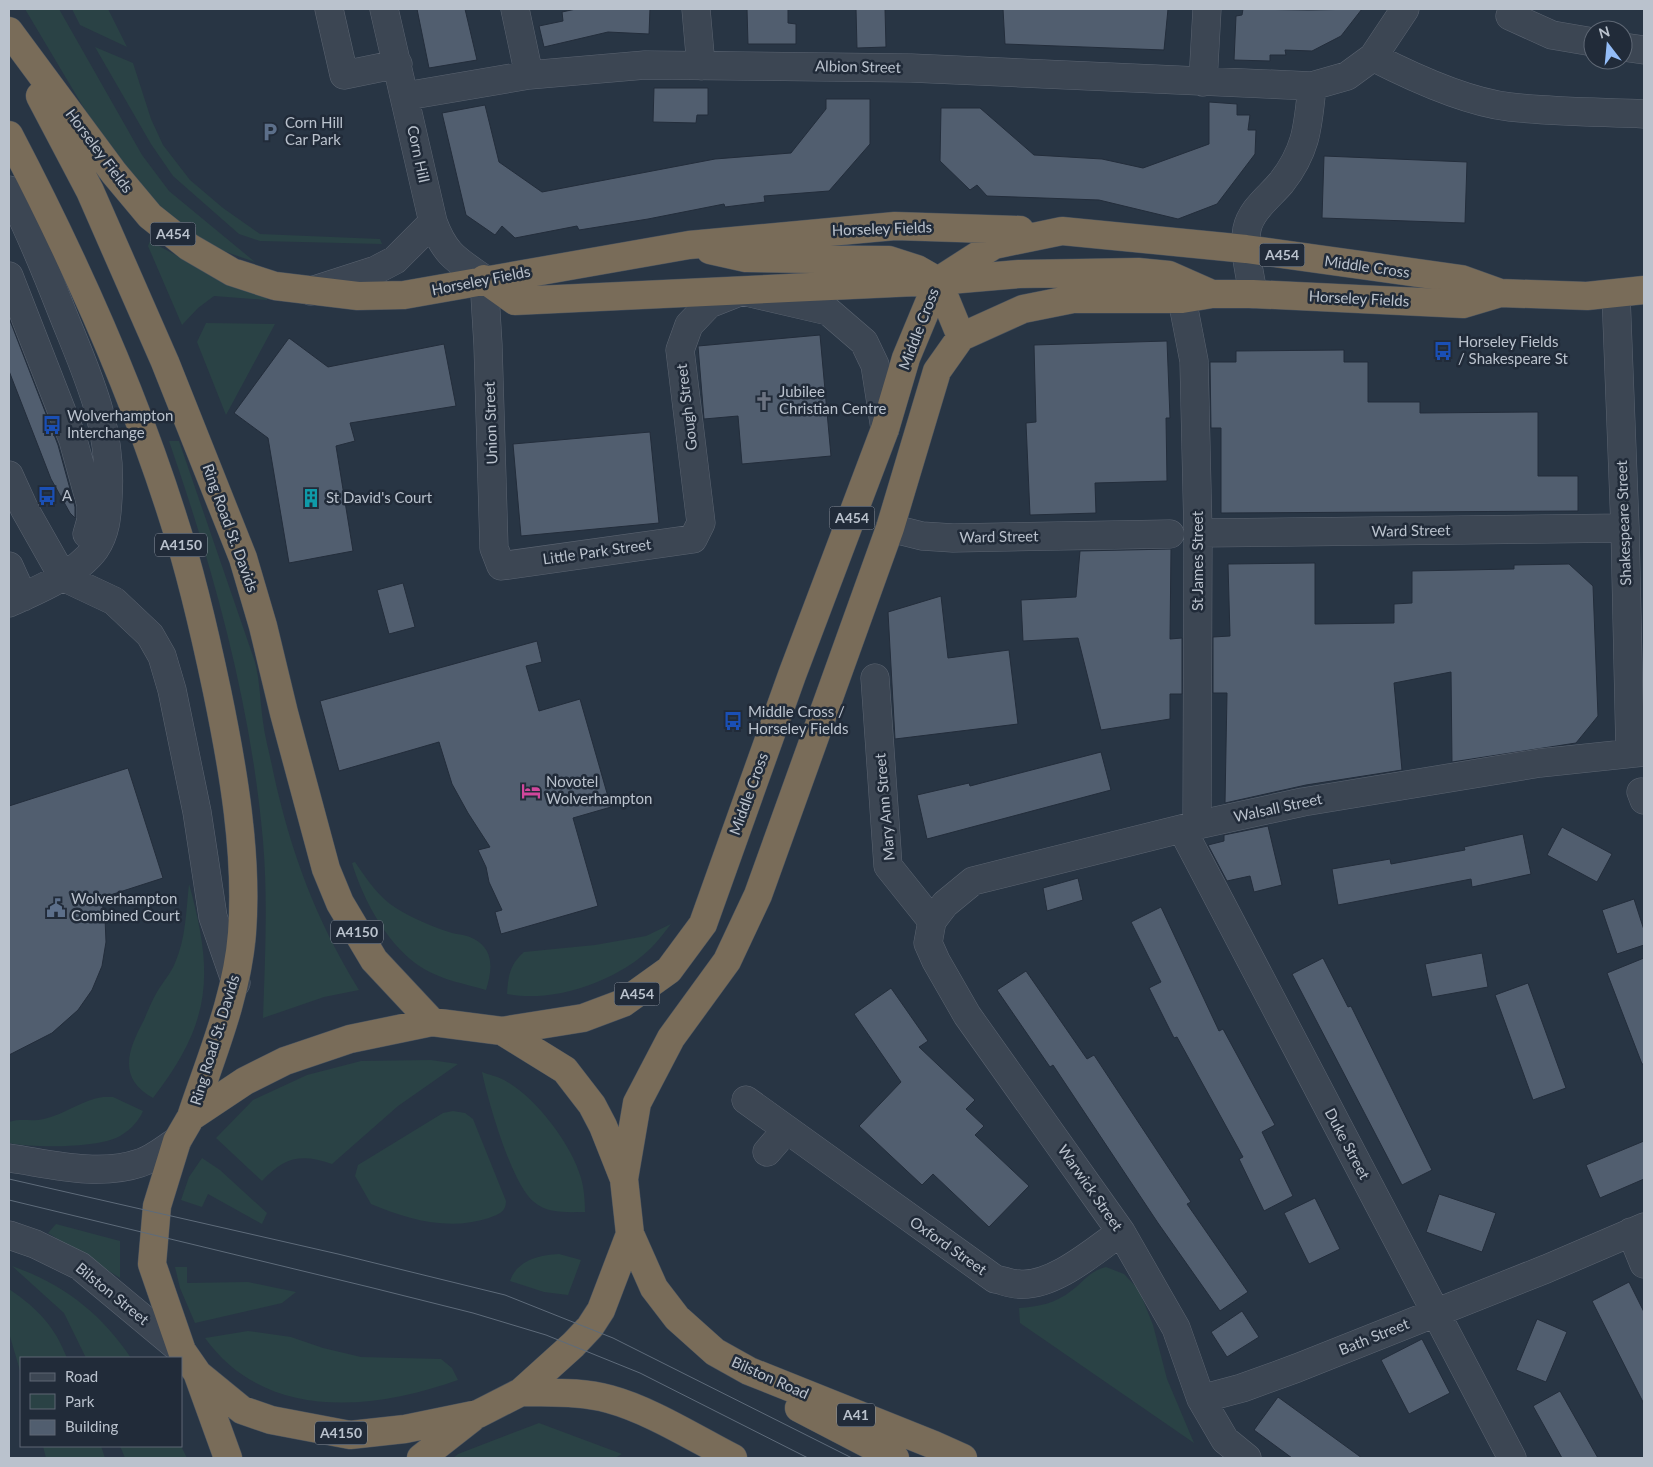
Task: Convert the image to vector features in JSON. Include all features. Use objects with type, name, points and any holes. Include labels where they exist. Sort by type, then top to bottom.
[{"type":"highway","name":"Horseley Fields","points":[[9,33],[114,173],[150,216],[189,247],[232,272],[275,286],[358,296],[404,295],[484,279],[689,245],[895,226],[1062,231]]},
{"type":"highway","name":"Ring Road St. Davids","points":[[9,33],[90,190],[165,362],[223,505],[243,558],[264,626],[284,713],[326,869],[340,903],[374,960],[432,1022]]},
{"type":"highway","name":"Ring Road St. Davids","points":[[9,135],[77,274],[115,358],[152,455],[189,572],[225,730],[236,797],[242,932],[236,983],[191,1117]]},
{"type":"highway","name":"Middle Cross","points":[[502,1031],[582,1018],[623,1003],[669,970],[703,924],[792,675],[885,429],[906,358],[938,281],[994,245],[1062,231],[1246,249],[1460,279],[1500,293]]},
{"type":"highway","points":[[689,245],[746,258],[890,260],[917,269],[938,281],[960,337]]},
{"type":"highway","points":[[484,279],[515,301],[938,281],[1019,274],[1138,272],[1169,275],[1212,294]]},
{"type":"highway","name":"Horseley Fields","points":[[960,337],[1023,309],[1073,299],[1182,299],[1212,294],[1253,294],[1463,304],[1500,293],[1616,294],[1644,290]]},
{"type":"highway","name":"A454","points":[[624,1179],[638,1103],[671,1038],[727,962],[758,895],[890,528],[937,371],[960,337]]},
{"type":"highway","name":"A4150","points":[[228,1458],[198,1374],[182,1351],[152,1264],[157,1206],[177,1141],[191,1117],[244,1081],[285,1061],[350,1040],[432,1022],[502,1031],[565,1070],[596,1112],[624,1179],[630,1234],[600,1310],[590,1328],[521,1392],[478,1414],[421,1458]]},
{"type":"highway","name":"Bilston Road","points":[[630,1234],[654,1288],[677,1318],[715,1352],[749,1371],[962,1458]]},
{"type":"highway","points":[[749,1371],[792,1404],[895,1458]]},
{"type":"highway","name":"A4150","points":[[198,1374],[242,1410],[271,1420],[350,1435],[405,1429],[478,1414]]},
{"type":"highway","points":[[521,1392],[570,1393],[608,1398],[636,1409],[733,1458]]},
{"type":"street","points":[[329,9],[344,75],[398,64]]},
{"type":"street","name":"Corn Hill","points":[[384,9],[406,96],[433,222],[439,238],[450,256],[484,279]]},
{"type":"street","points":[[515,9],[529,75]]},
{"type":"street","points":[[696,9],[701,66]]},
{"type":"street","points":[[1203,82],[1207,9]]},
{"type":"street","name":"Albion Street","points":[[406,96],[529,75],[645,65],[911,68],[1312,86],[1347,76],[1372,57],[1405,9]]},
{"type":"street","points":[[1510,16],[1552,35],[1583,40]]},
{"type":"street","points":[[1372,57],[1408,75],[1508,107],[1644,114]]},
{"type":"street","points":[[1253,294],[1246,249],[1247,228],[1255,211],[1281,182],[1297,158],[1307,136],[1312,86]]},
{"type":"street","points":[[9,190],[24,221],[102,414],[110,469],[107,524],[94,550],[63,577],[16,600],[9,566]]},
{"type":"street","points":[[310,291],[376,270],[395,260],[433,222]]},
{"type":"street","points":[[9,276],[73,440],[92,505],[92,520],[86,538],[63,577]]},
{"type":"street","name":"Union Street","points":[[484,279],[494,548],[501,566]]},
{"type":"street","points":[[742,291],[828,311],[850,328],[864,342],[875,366],[885,429]]},
{"type":"street","name":"Gough Street","points":[[693,538],[701,524],[680,350],[689,325],[709,304],[742,291]]},
{"type":"street","name":"Shakespeare Street","points":[[1616,294],[1625,528],[1637,752]]},
{"type":"street","name":"St James Street","points":[[1182,299],[1194,361],[1198,533],[1190,827]]},
{"type":"street","points":[[9,475],[24,508],[63,577],[114,601],[150,635],[162,656],[172,690],[197,812],[213,917],[236,983]]},
{"type":"street","name":"Ward Street","points":[[890,528],[922,536],[953,538],[1170,534]]},
{"type":"street","name":"Ward Street","points":[[1198,533],[1625,528]]},
{"type":"street","name":"Little Park Street","points":[[501,566],[693,538]]},
{"type":"street","name":"Mary Ann Street","points":[[875,678],[888,866],[932,921]]},
{"type":"street","name":"Walsall Street","points":[[932,921],[945,904],[973,881],[1190,827],[1303,802],[1540,763],[1637,752]]},
{"type":"street","name":"Duke Street","points":[[1190,827],[1435,1312],[1512,1458]]},
{"type":"street","name":"Warwick Street","points":[[932,921],[928,943],[936,961],[967,1015],[1121,1232],[1176,1328],[1201,1399],[1225,1440],[1247,1458]]},
{"type":"street","name":"Oxford Street","points":[[746,1100],[995,1279],[1018,1284],[1038,1283],[1068,1269],[1121,1232]]},
{"type":"street","points":[[767,1152],[786,1130]]},
{"type":"street","points":[[9,1158],[60,1167],[100,1170],[141,1163],[177,1141]]},
{"type":"street","points":[[1638,1230],[1644,1264]]},
{"type":"street","name":"Bath Street","points":[[1201,1399],[1251,1385],[1546,1269],[1638,1230]]},
{"type":"street","name":"Bilston Street","points":[[9,1235],[36,1244],[80,1266],[182,1351]]},
{"type":"green space","points":[[25,9],[59,9],[142,155],[169,191],[255,262],[212,247],[172,220],[113,157]]},
{"type":"green space","points":[[72,9],[108,9],[127,47],[80,25]]},
{"type":"green space","points":[[95,47],[133,63],[151,119],[163,145],[190,180],[223,208],[260,234],[380,239],[382,244],[260,241],[239,234],[173,176],[151,144]]},
{"type":"green space","points":[[150,241],[201,269],[268,294],[267,300],[214,296],[198,308],[182,325],[148,246]]},
{"type":"green space","points":[[206,323],[275,324],[226,415],[197,342]]},
{"type":"green space","points":[[169,441],[179,441],[255,662],[266,740],[280,801],[306,884],[343,963],[359,990],[324,997],[263,1018],[266,930],[265,863],[250,739],[240,689],[215,589]]},
{"type":"green space","points":[[355,862],[378,893],[396,908],[452,933],[468,936],[481,944],[486,949],[490,961],[490,976],[486,990],[431,973],[411,960],[389,937],[379,923],[357,878],[352,863]]},
{"type":"green space","points":[[189,884],[202,945],[204,971],[202,996],[197,1021],[187,1045],[173,1071],[153,1098],[134,1082],[130,1072],[130,1053],[152,1002],[179,954],[185,924]]},
{"type":"green space","points":[[671,924],[651,948],[637,960],[592,984],[558,994],[541,996],[507,994],[508,982],[513,966],[524,952],[595,945],[646,936]]},
{"type":"green space","points":[[431,1060],[458,1064],[398,1106],[332,1164],[311,1159],[294,1159],[278,1167],[262,1181],[216,1138],[253,1100],[307,1075],[361,1061]]},
{"type":"green space","points":[[482,1072],[516,1087],[540,1109],[551,1123],[570,1151],[581,1178],[585,1199],[585,1212],[558,1212],[545,1209],[534,1202],[526,1193],[517,1179],[502,1142]]},
{"type":"green space","points":[[103,1097],[113,1097],[143,1111],[132,1127],[116,1138],[93,1144],[63,1146],[33,1146],[9,1143],[9,1122],[44,1119]]},
{"type":"green space","points":[[453,1111],[465,1113],[473,1119],[506,1201],[505,1208],[493,1217],[474,1222],[444,1224],[414,1219],[371,1204],[355,1176],[358,1165],[443,1113]]},
{"type":"green space","points":[[202,1158],[220,1170],[267,1213],[262,1224],[208,1194],[202,1207],[181,1200],[189,1177]]},
{"type":"green space","points":[[56,1224],[120,1241],[120,1278],[48,1233]]},
{"type":"green space","points":[[559,1254],[581,1260],[568,1295],[544,1292],[510,1281],[513,1274],[524,1263],[537,1257]]},
{"type":"green space","points":[[12,1266],[48,1282],[79,1302],[107,1327],[130,1357],[86,1357],[64,1313]]},
{"type":"green space","points":[[175,1267],[187,1267],[187,1283],[248,1282],[296,1292],[282,1303],[195,1323],[180,1288]]},
{"type":"green space","points":[[1106,1267],[1124,1274],[1139,1290],[1153,1325],[1167,1379],[1194,1443],[1020,1323],[1019,1308],[1033,1307],[1059,1299],[1091,1274]]},
{"type":"green space","points":[[9,1289],[37,1311],[51,1327],[67,1357],[20,1357],[20,1371],[9,1333]]},
{"type":"green space","points":[[248,1331],[291,1337],[323,1348],[361,1357],[441,1359],[452,1368],[458,1380],[390,1398],[356,1402],[321,1402],[288,1396],[258,1384],[230,1365],[205,1338]]},
{"type":"green space","points":[[539,1423],[622,1454],[615,1458],[453,1458],[458,1454]]},
{"type":"green space","points":[[43,1447],[101,1447],[105,1458],[46,1458]]},
{"type":"green space","points":[[120,1447],[182,1447],[187,1458],[125,1458]]},
{"type":"building","points":[[417,9],[465,9],[477,60],[429,68]]},
{"type":"building","points":[[576,9],[650,9],[649,34],[608,32],[544,47],[539,26],[563,21],[562,12]]},
{"type":"building","points":[[747,9],[788,9],[788,23],[796,24],[796,44],[748,44]]},
{"type":"building","points":[[856,9],[885,9],[886,47],[857,48]]},
{"type":"building","points":[[1003,9],[1168,9],[1164,50],[1005,44]]},
{"type":"building","points":[[1243,9],[1362,9],[1341,36],[1312,51],[1285,50],[1286,55],[1270,55],[1270,61],[1234,60],[1236,16],[1242,15]]},
{"type":"building","points":[[654,88],[708,88],[708,115],[697,115],[696,123],[653,122]]},
{"type":"building","points":[[826,99],[870,99],[870,144],[829,191],[764,196],[765,202],[725,207],[724,204],[648,219],[579,230],[577,226],[515,238],[502,226],[495,235],[466,215],[442,113],[485,105],[499,162],[542,192],[715,159],[791,153],[826,109]]},
{"type":"building","points":[[1209,102],[1237,104],[1237,115],[1250,115],[1248,130],[1256,130],[1255,154],[1217,204],[1178,219],[1099,200],[987,196],[977,185],[970,190],[940,161],[941,108],[980,108],[1034,155],[1102,159],[1143,168],[1209,144]]},
{"type":"building","points":[[1324,156],[1467,162],[1465,223],[1322,218]]},
{"type":"building","points":[[9,318],[58,445],[75,507],[75,518],[70,513],[51,479],[9,371]]},
{"type":"building","name":"Jubilee Christian Centre","points":[[820,335],[831,456],[742,464],[738,416],[704,419],[698,346]]},
{"type":"building","name":"St David's Court","points":[[289,338],[328,367],[444,344],[456,406],[350,423],[355,441],[336,446],[353,551],[289,563],[268,438],[234,413]]},
{"type":"building","points":[[1167,341],[1170,418],[1166,418],[1167,481],[1095,483],[1096,513],[1030,515],[1026,423],[1036,422],[1034,345]]},
{"type":"building","points":[[1344,350],[1344,362],[1368,362],[1368,402],[1420,402],[1420,413],[1538,412],[1538,476],[1578,476],[1578,511],[1221,513],[1221,428],[1211,428],[1210,362],[1236,362],[1236,351]]},
{"type":"building","points":[[650,432],[659,523],[521,536],[513,444]]},
{"type":"building","points":[[1171,549],[1170,639],[1182,638],[1182,694],[1170,694],[1170,719],[1101,730],[1078,638],[1023,641],[1021,600],[1076,597],[1080,551]]},
{"type":"building","points":[[1315,563],[1315,624],[1394,623],[1394,604],[1412,603],[1412,571],[1514,569],[1514,565],[1569,564],[1593,586],[1598,716],[1576,743],[1452,762],[1451,672],[1394,683],[1402,770],[1306,785],[1225,803],[1227,693],[1213,693],[1213,637],[1230,636],[1228,564]]},
{"type":"building","points":[[403,583],[415,627],[389,634],[377,590]]},
{"type":"building","points":[[941,596],[948,658],[1009,650],[1018,724],[895,739],[888,612]]},
{"type":"building","name":"Novotel Wolverhampton","points":[[537,641],[542,662],[526,666],[539,711],[580,699],[611,807],[573,818],[598,906],[501,934],[495,912],[502,910],[489,882],[486,867],[478,850],[490,847],[452,784],[439,742],[339,771],[320,701]]},
{"type":"building","points":[[1101,752],[1111,790],[927,839],[917,795],[969,783],[970,786]]},
{"type":"building","name":"Wolverhampton Combined Court","points":[[128,768],[163,878],[101,898],[105,918],[106,942],[102,966],[92,990],[78,1010],[52,1033],[9,1055],[9,806]]},
{"type":"building","points":[[1268,826],[1282,885],[1254,892],[1250,876],[1227,881],[1208,845],[1224,841],[1224,835]]},
{"type":"building","points":[[1562,827],[1612,854],[1597,882],[1547,855]]},
{"type":"building","points":[[1523,834],[1531,874],[1472,887],[1471,879],[1338,905],[1332,869],[1390,859],[1391,864],[1465,850],[1464,847]]},
{"type":"building","points":[[1078,878],[1083,900],[1047,911],[1043,888]]},
{"type":"building","points":[[1634,899],[1644,930],[1644,945],[1617,954],[1602,910]]},
{"type":"building","points":[[1161,907],[1219,1031],[1223,1029],[1275,1125],[1262,1132],[1293,1196],[1264,1211],[1239,1159],[1243,1157],[1177,1037],[1174,1038],[1149,988],[1161,982],[1131,922]]},
{"type":"building","points":[[1482,953],[1488,987],[1432,997],[1425,964]]},
{"type":"building","points":[[1323,958],[1348,1007],[1351,1006],[1432,1170],[1402,1185],[1292,974]]},
{"type":"building","points":[[1644,958],[1644,1064],[1642,1064],[1607,973]]},
{"type":"building","points":[[1026,971],[1087,1059],[1094,1055],[1191,1202],[1187,1204],[1248,1292],[1220,1311],[1158,1223],[1053,1065],[1050,1067],[997,990]]},
{"type":"building","points":[[1528,983],[1566,1088],[1533,1100],[1495,995]]},
{"type":"building","points":[[891,988],[928,1041],[919,1047],[975,1100],[966,1109],[984,1126],[975,1135],[1029,1186],[989,1227],[933,1174],[922,1185],[859,1126],[901,1082],[854,1014]]},
{"type":"building","points":[[1644,1141],[1644,1179],[1600,1198],[1586,1165]]},
{"type":"building","points":[[1439,1194],[1496,1213],[1482,1252],[1426,1232]]},
{"type":"building","points":[[1315,1198],[1340,1249],[1309,1264],[1284,1213]]},
{"type":"building","points":[[1629,1282],[1644,1312],[1644,1404],[1592,1301]]},
{"type":"building","points":[[1242,1311],[1259,1337],[1227,1357],[1211,1332]]},
{"type":"building","points":[[1537,1319],[1567,1332],[1546,1382],[1516,1370]]},
{"type":"building","points":[[1422,1339],[1450,1393],[1409,1414],[1381,1360]]},
{"type":"building","points":[[1560,1391],[1598,1458],[1562,1458],[1533,1406]]},
{"type":"building","points":[[1278,1397],[1362,1458],[1292,1458],[1254,1430]]},
{"type":"tram line","points":[[9,1179],[338,1254],[505,1295],[613,1338],[852,1458]]},
{"type":"tram line","points":[[9,1200],[473,1313],[546,1335],[640,1373],[808,1458]]},
{"type":"place","name":"Corn Hill Car Park","points":[[270,132]]},
{"type":"place","name":"Horseley Fields / Shakespeare St","points":[[1443,351]]},
{"type":"place","name":"Jubilee Christian Centre","points":[[764,401]]},
{"type":"place","name":"Wolverhampton Interchange","points":[[52,425]]},
{"type":"place","name":"A","points":[[47,496]]},
{"type":"place","name":"St David's Court","points":[[311,498]]},
{"type":"place","name":"Middle Cross / Horseley Fields","points":[[733,721]]},
{"type":"place","name":"Novotel Wolverhampton","points":[[531,791]]},
{"type":"place","name":"Wolverhampton Combined Court","points":[[56,908]]}]
